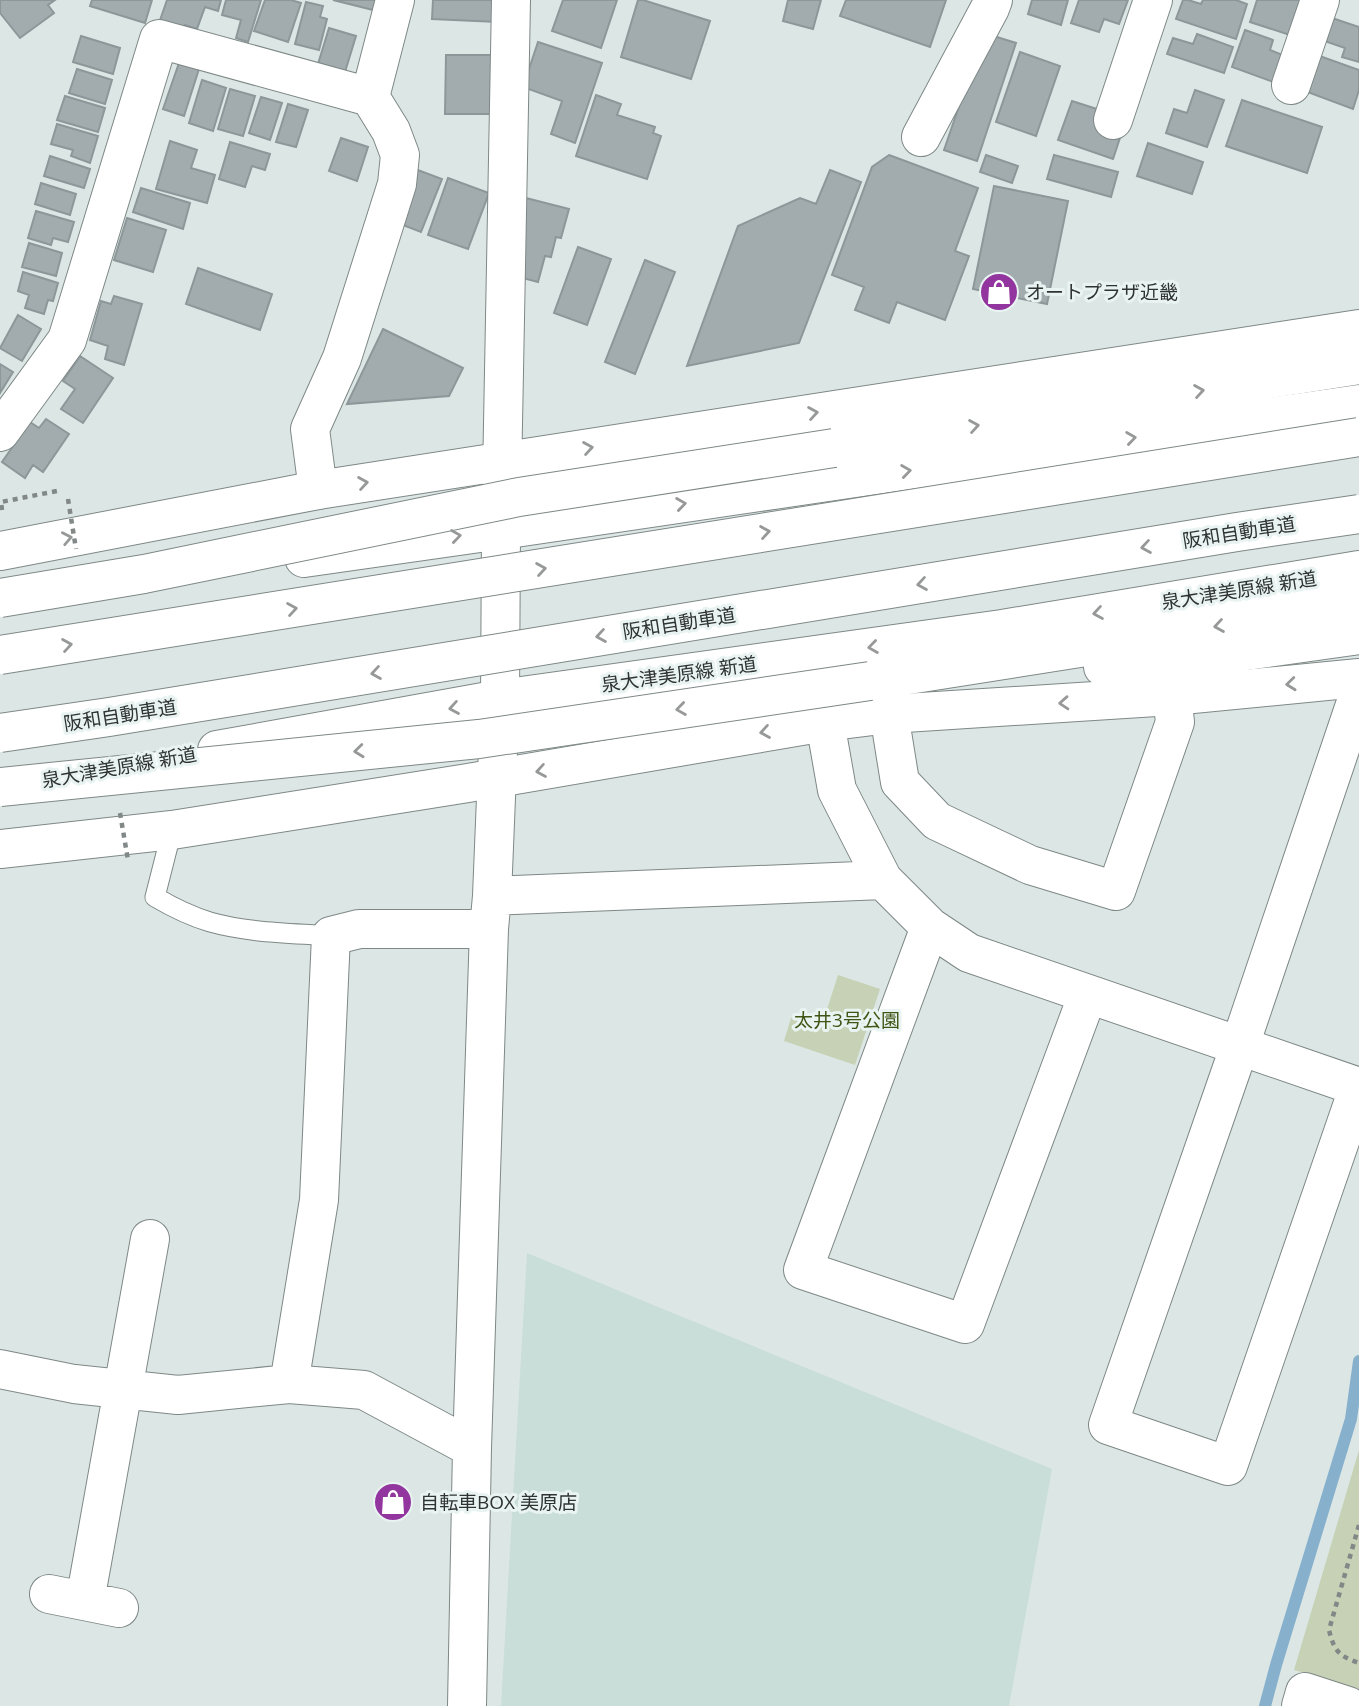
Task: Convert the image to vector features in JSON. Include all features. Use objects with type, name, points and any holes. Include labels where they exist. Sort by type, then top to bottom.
[{"type":"main road","points":[[370,97],[395,0]]},
{"type":"main road","points":[[467,1706],[472,1448],[500,699],[511,0]]},
{"type":"main road","points":[[921,137],[993,0]]},
{"type":"main road","points":[[1113,120],[1153,0]]},
{"type":"main road","points":[[1291,85],[1320,0]]},
{"type":"main road","points":[[0,432],[67,340],[159,39],[370,97],[391,131],[400,155],[397,184],[342,358],[310,429],[318,490]]},
{"type":"main road","points":[[0,551],[318,490],[1359,329]]},
{"type":"main road","points":[[0,599],[144,574],[519,497],[1359,365]]},
{"type":"main road","points":[[0,599],[501,530],[1359,404]]},
{"type":"main road","points":[[0,655],[1359,437]]},
{"type":"main road","name":"阪和自動車道","points":[[0,733],[1359,514]]},
{"type":"main road","name":"泉大津美原線 新道","points":[[0,788],[500,699],[1002,629],[1359,570]]},
{"type":"main road","points":[[0,788],[479,739],[1359,604]]},
{"type":"main road","points":[[870,681],[1161,663],[1359,635]]},
{"type":"main road","points":[[0,849],[172,830],[496,779],[825,722],[889,714],[1172,696],[1359,678]]},
{"type":"main road","points":[[825,722],[837,790],[883,880],[930,927],[969,953],[1240,1045],[1359,1086],[1228,1466],[1108,1425],[1240,1045],[1359,693]]},
{"type":"main road","points":[[889,714],[900,782],[937,821],[1030,865],[1116,891],[1175,722],[1172,696]]},
{"type":"main road","points":[[289,1384],[319,1200],[331,936],[359,929],[491,913],[883,880]]},
{"type":"main road","points":[[930,927],[803,1270],[965,1324],[1088,994]]},
{"type":"main road","points":[[48,1594],[102,1605],[124,1389],[150,1239]]},
{"type":"main road","points":[[0,1369],[74,1384],[178,1395],[289,1384],[364,1390],[472,1448]]},
{"type":"main road","points":[[1301,1706],[1305,1692],[1348,1706]]},
{"type":"lane","points":[[172,830],[155,897],[178,910],[211,922],[260,931],[331,936]]},
{"type":"path","points":[[3,512],[1,502],[57,491]]},
{"type":"path","points":[[1359,1525],[1329,1630],[1333,1647],[1347,1659],[1359,1663]]},
{"type":"shaded area","points":[[527,1253],[1052,1469],[1009,1706],[501,1706]]},
{"type":"green space","name":"太井3号公園","points":[[838,975],[880,989],[855,1065],[784,1041],[791,1018],[821,1028]]},
{"type":"green space","points":[[1359,1450],[1359,1689],[1294,1670]]},
{"type":"building","points":[[0,0],[55,0],[48,5],[54,13],[20,38],[0,13]]},
{"type":"building","points":[[92,0],[152,0],[145,23],[90,6]]},
{"type":"building","points":[[167,0],[221,0],[218,11],[205,7],[197,29],[185,25],[183,31],[159,23]]},
{"type":"building","points":[[226,0],[261,0],[248,42],[236,38],[241,20],[222,15]]},
{"type":"building","points":[[265,0],[291,0],[301,3],[288,42],[254,31]]},
{"type":"building","points":[[333,0],[389,0],[385,13]]},
{"type":"building","points":[[433,0],[498,0],[497,22],[432,19]]},
{"type":"building","points":[[563,0],[617,0],[601,48],[552,31]]},
{"type":"building","points":[[638,0],[710,21],[691,79],[621,57]]},
{"type":"building","points":[[788,0],[821,0],[813,29],[783,21]]},
{"type":"building","points":[[846,0],[946,0],[930,47],[840,16]]},
{"type":"building","points":[[1032,0],[1068,0],[1061,25],[1028,14]]},
{"type":"building","points":[[1079,0],[1128,0],[1119,24],[1104,19],[1099,32],[1071,23]]},
{"type":"building","points":[[1183,0],[1201,4],[1203,0],[1236,0],[1247,4],[1236,39],[1176,19]]},
{"type":"building","points":[[1257,0],[1305,0],[1293,36],[1250,22]]},
{"type":"building","points":[[306,2],[323,6],[320,17],[327,19],[319,50],[295,44]]},
{"type":"building","points":[[1332,18],[1359,27],[1359,62],[1342,57],[1345,48],[1325,41]]},
{"type":"building","points":[[329,28],[356,36],[345,72],[318,64]]},
{"type":"building","points":[[1245,30],[1273,40],[1270,50],[1285,56],[1276,83],[1232,67]]},
{"type":"building","points":[[984,33],[1016,43],[977,161],[944,150]]},
{"type":"building","points":[[1197,34],[1233,47],[1224,73],[1167,54],[1173,38],[1193,44]]},
{"type":"building","points":[[81,36],[120,48],[113,74],[73,62]]},
{"type":"building","points":[[538,42],[602,63],[575,143],[551,134],[562,101],[523,87]]},
{"type":"building","points":[[1020,52],[1060,66],[1036,136],[996,122]]},
{"type":"building","points":[[1314,54],[1359,70],[1359,90],[1353,109],[1302,90]]},
{"type":"building","points":[[446,55],[496,55],[495,114],[445,114]]},
{"type":"building","points":[[179,63],[199,69],[184,116],[163,109]]},
{"type":"building","points":[[77,69],[112,80],[105,104],[69,93]]},
{"type":"building","points":[[202,80],[226,88],[213,131],[189,123]]},
{"type":"building","points":[[230,89],[255,96],[243,136],[218,129]]},
{"type":"building","points":[[1195,90],[1224,100],[1207,147],[1166,133],[1174,109],[1187,113]]},
{"type":"building","points":[[596,95],[621,104],[617,115],[655,127],[653,133],[661,136],[647,179],[576,156]]},
{"type":"building","points":[[65,96],[105,108],[98,132],[57,120]]},
{"type":"building","points":[[261,97],[282,103],[270,140],[249,133]]},
{"type":"building","points":[[1242,100],[1322,127],[1307,173],[1226,146]]},
{"type":"building","points":[[1072,101],[1103,111],[1124,126],[1113,159],[1058,140]]},
{"type":"building","points":[[288,104],[308,110],[296,147],[276,142]]},
{"type":"building","points":[[57,124],[98,136],[90,163],[71,156],[73,150],[51,144]]},
{"type":"building","points":[[341,138],[368,147],[357,181],[329,171]]},
{"type":"building","points":[[170,141],[197,150],[191,168],[215,175],[207,203],[156,189]]},
{"type":"building","points":[[230,142],[270,154],[265,170],[252,166],[245,187],[219,179]]},
{"type":"building","points":[[1148,143],[1203,162],[1192,194],[1137,176]]},
{"type":"building","points":[[889,155],[978,188],[955,251],[969,256],[945,320],[897,302],[889,323],[855,310],[864,287],[832,275],[872,167]]},
{"type":"building","points":[[986,155],[1018,166],[1012,183],[980,172]]},
{"type":"building","points":[[1054,155],[1118,172],[1111,197],[1047,179]]},
{"type":"building","points":[[50,156],[90,169],[84,188],[44,176]]},
{"type":"building","points":[[415,169],[442,179],[421,232],[395,222]]},
{"type":"building","points":[[830,170],[861,182],[799,343],[687,366],[738,226],[800,198],[816,204]]},
{"type":"building","points":[[448,178],[489,193],[468,249],[428,235]]},
{"type":"building","points":[[41,183],[76,194],[70,215],[35,204]]},
{"type":"building","points":[[994,186],[1068,201],[1047,304],[973,289]]},
{"type":"building","points":[[141,188],[190,203],[183,229],[133,212]]},
{"type":"building","points":[[526,198],[569,209],[561,238],[556,237],[551,257],[545,256],[538,282],[519,277]]},
{"type":"building","points":[[36,211],[74,222],[68,242],[53,238],[51,245],[28,238]]},
{"type":"building","points":[[127,218],[166,230],[153,272],[114,260]]},
{"type":"building","points":[[29,243],[62,253],[56,276],[22,267]]},
{"type":"building","points":[[578,247],[611,259],[587,325],[554,313]]},
{"type":"building","points":[[645,260],[675,272],[635,374],[605,362]]},
{"type":"building","points":[[198,268],[272,294],[260,330],[186,304]]},
{"type":"building","points":[[23,272],[58,283],[53,301],[48,300],[44,314],[25,308],[29,295],[18,291]]},
{"type":"building","points":[[114,296],[142,304],[124,365],[105,359],[108,346],[90,340],[101,301],[111,304]]},
{"type":"building","points":[[18,315],[41,329],[22,361],[0,348]]},
{"type":"building","points":[[383,329],[463,368],[449,396],[347,404]]},
{"type":"building","points":[[80,356],[113,378],[83,423],[61,409],[75,389],[63,381]]},
{"type":"building","points":[[0,364],[13,372],[0,393]]},
{"type":"building","points":[[46,419],[69,434],[43,472],[33,465],[25,478],[2,462],[30,422],[39,428]]},
{"type":"waterway","points":[[1265,1706],[1351,1419],[1359,1361]]},
{"type":"place","name":"オートプラザ近畿","points":[[999,292]]},
{"type":"place","name":"自転車BOX 美原店","points":[[393,1502]]}]
